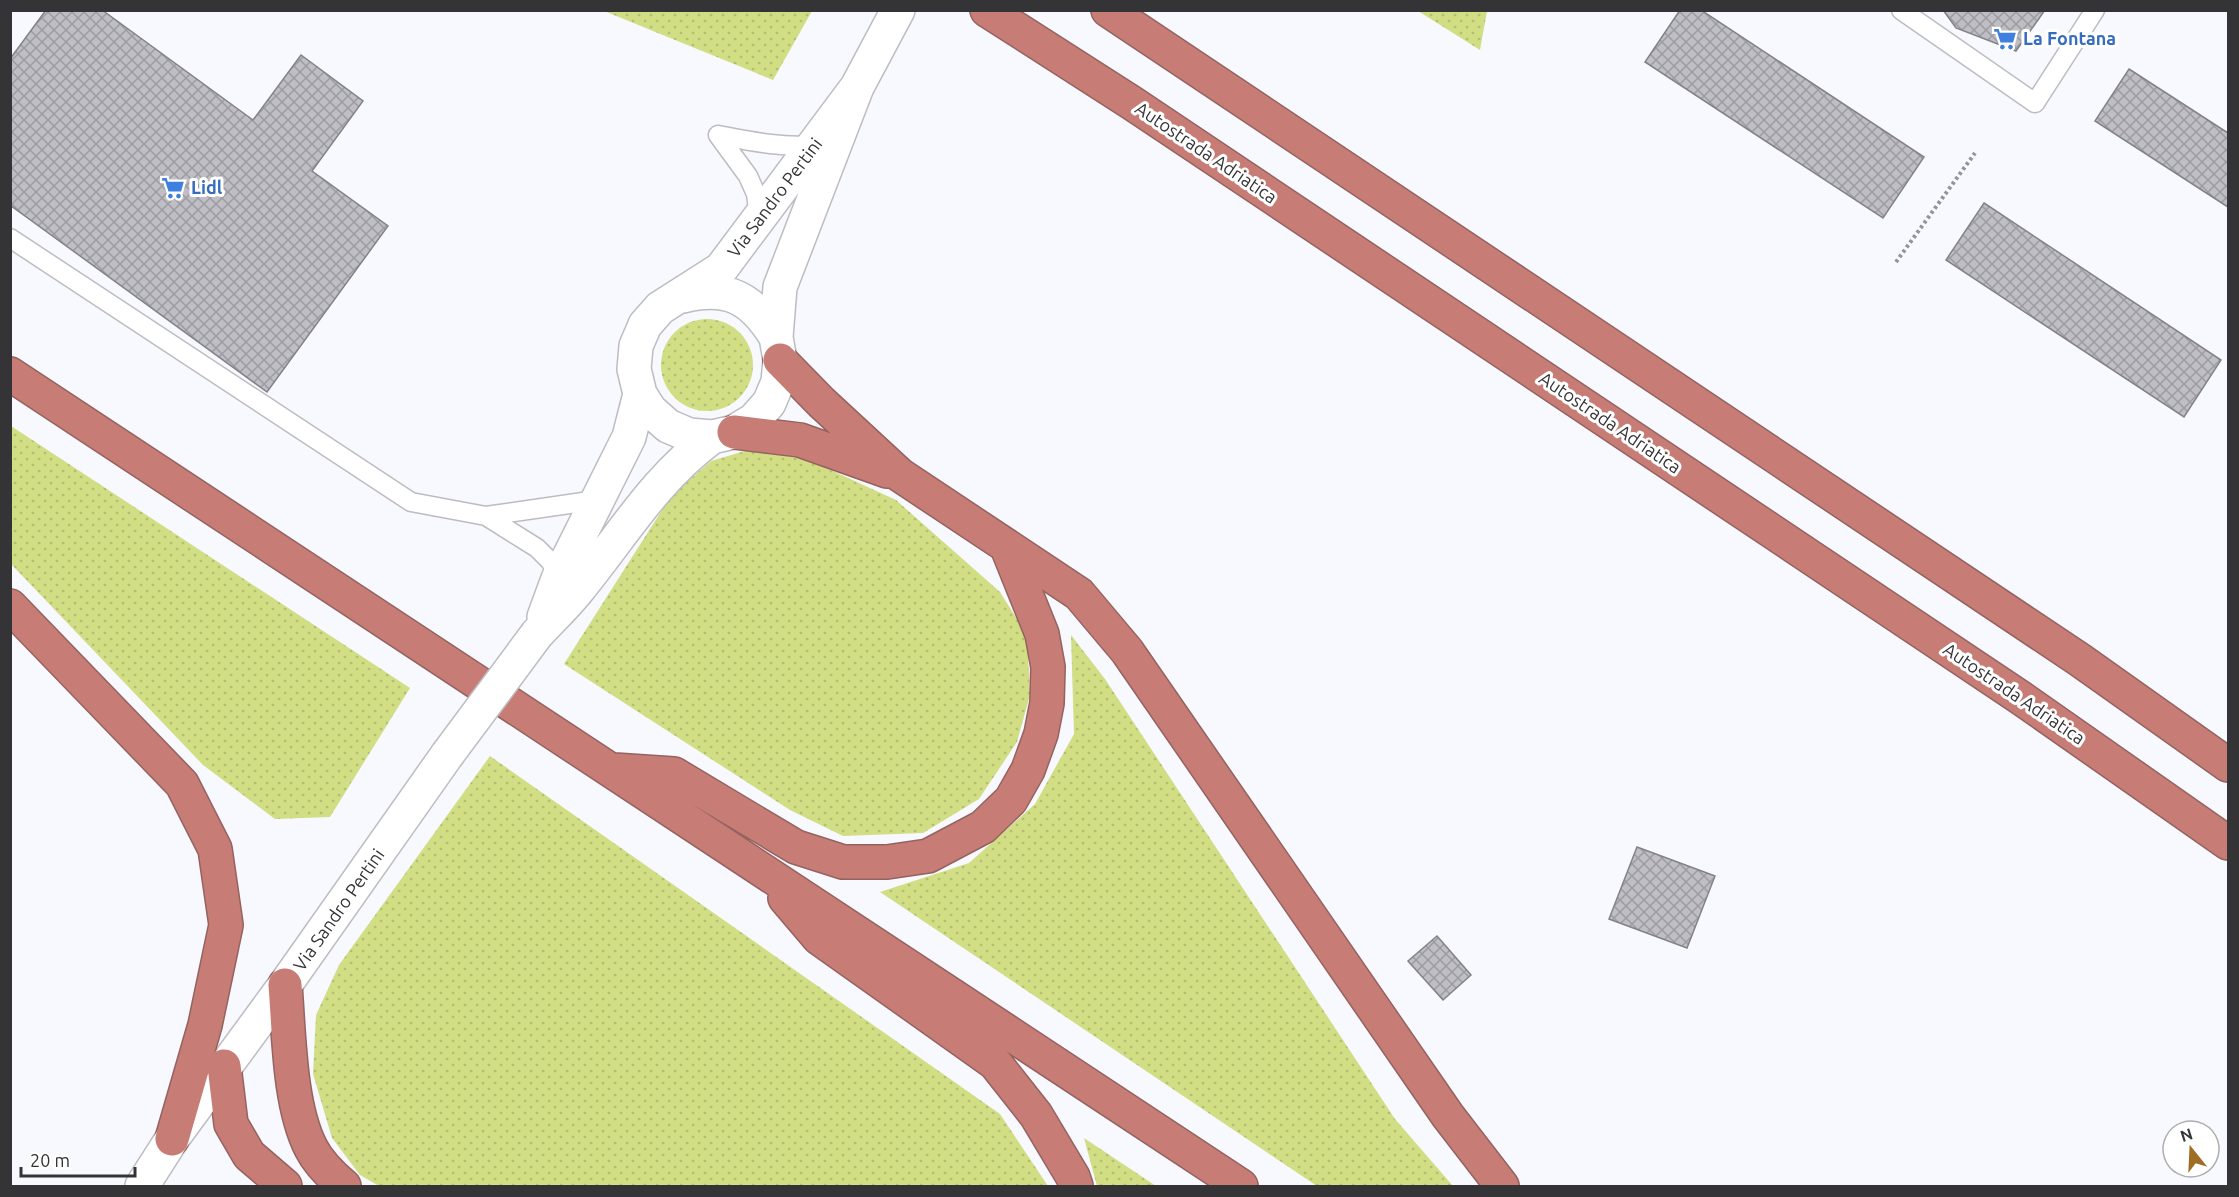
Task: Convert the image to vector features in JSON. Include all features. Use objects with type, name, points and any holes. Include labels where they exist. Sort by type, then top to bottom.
[{"type":"highway","name":"Autostrada Adriatica","points":[[987,10],[1132,103],[2021,698],[2229,843]]},
{"type":"highway","points":[[1108,10],[2080,660],[2229,765]]},
{"type":"highway","points":[[778,348],[821,402],[900,475],[1079,594],[1127,651],[1448,1116],[1502,1186]]},
{"type":"highway","points":[[10,374],[1241,1186]]},
{"type":"highway","points":[[723,434],[800,440],[900,475]]},
{"type":"highway","points":[[611,770],[674,774],[796,847],[843,862],[887,862],[928,856],[982,827],[1011,800],[1028,770],[1041,734],[1047,703],[1048,667],[1041,634],[1007,547]]},
{"type":"highway","points":[[10,606],[182,784],[215,849],[225,925],[205,1024],[172,1139]]},
{"type":"highway","points":[[758,867],[819,938],[995,1063],[1036,1115],[1073,1177],[1076,1186]]},
{"type":"highway","points":[[285,985],[296,1102],[311,1149],[333,1177],[344,1186]]},
{"type":"highway","points":[[224,1066],[231,1124],[249,1155],[285,1186]]},
{"type":"main road","name":"Via Sandro Pertini","points":[[142,1186],[224,1066],[285,985],[447,756],[537,634],[580,588],[653,491],[687,455],[723,434],[754,420],[769,403],[778,382],[780,287],[861,80],[898,10]]},
{"type":"main road","name":"Via Sandro Pertini","points":[[723,434],[689,435],[668,426],[650,411],[640,394],[634,369],[636,346],[645,325],[660,308],[721,269],[816,145],[861,80]]},
{"type":"main road","name":"Via Sandro Pertini","points":[[680,296],[702,291],[726,294],[746,302],[764,317],[778,348]]},
{"type":"main road","name":"Via Sandro Pertini","points":[[537,634],[558,579],[629,437],[640,394]]},
{"type":"lane","points":[[1901,10],[2035,103],[2095,10]]},
{"type":"lane","points":[[759,219],[756,194],[748,176],[718,135],[769,145],[791,147],[816,145]]},
{"type":"lane","points":[[10,238],[411,502],[486,516],[597,501]]},
{"type":"lane","points":[[486,516],[537,548],[551,562],[558,579]]},
{"type":"path","points":[[1896,262],[1975,153]]},
{"type":"green space","points":[[604,11],[812,11],[773,80]]},
{"type":"green space","points":[[1418,11],[1487,11],[1480,50]]},
{"type":"green space","points":[[707,319],[724,323],[739,333],[749,348],[753,365],[749,382],[739,397],[724,407],[707,411],[690,407],[675,397],[665,382],[661,365],[665,348],[675,333],[690,323]]},
{"type":"green space","points":[[11,426],[410,688],[330,817],[275,819],[203,765],[11,564]]},
{"type":"green space","points":[[748,450],[796,454],[896,500],[1000,592],[1027,635],[1030,695],[1017,742],[979,799],[923,833],[843,836],[790,810],[564,664],[671,496],[711,461]]},
{"type":"green space","points":[[1071,635],[1105,679],[1395,1119],[1453,1186],[1317,1186],[880,892],[969,863],[1035,804],[1074,734]]},
{"type":"green space","points":[[490,756],[1000,1114],[1048,1186],[379,1186],[360,1175],[332,1138],[313,1074],[316,1015],[339,965]]},
{"type":"green space","points":[[1084,1138],[1156,1186],[1097,1186]]},
{"type":"building","name":"Lidl","points":[[46,10],[102,10],[253,120],[301,55],[363,101],[312,171],[388,226],[267,392],[10,205],[10,59]]},
{"type":"building","points":[[1680,10],[1701,10],[1924,157],[1883,218],[1645,62]]},
{"type":"building","name":"La Fontana","points":[[1943,10],[2045,10],[2016,51],[1956,28]]},
{"type":"building","points":[[2129,69],[2228,133],[2228,207],[2095,121]]},
{"type":"building","points":[[1984,203],[2221,360],[2184,417],[1946,260]]},
{"type":"building","points":[[1637,847],[1715,876],[1687,948],[1609,919]]},
{"type":"building","points":[[1437,936],[1471,975],[1443,1000],[1408,961]]},
{"type":"place","name":"La Fontana","points":[[2005,39]]},
{"type":"place","name":"Lidl","points":[[173,188]]}]
